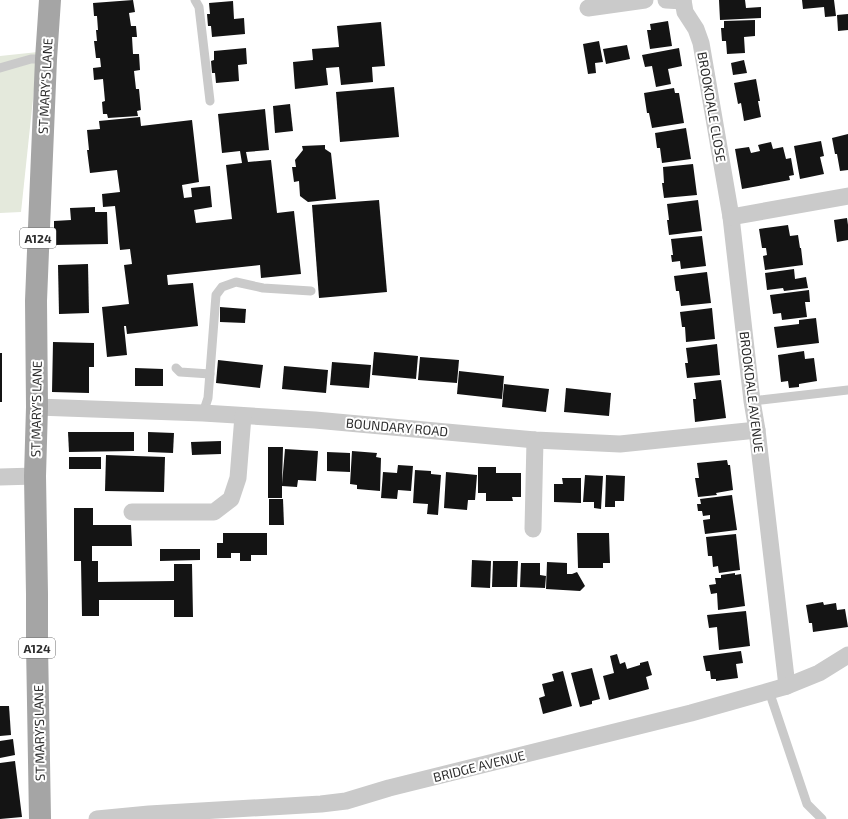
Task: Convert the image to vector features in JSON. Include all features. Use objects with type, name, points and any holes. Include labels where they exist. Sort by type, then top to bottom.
[{"type":"main road","name":"ST MARY'S LANE","points":[[40,819],[35,476],[37,407],[37,265],[50,0]]},
{"type":"street","points":[[588,8],[646,0]]},
{"type":"street","points":[[666,0],[683,0]]},
{"type":"street","name":"BROOKDALE CLOSE","points":[[683,0],[685,12],[696,29],[701,43],[731,217]]},
{"type":"street","points":[[731,217],[848,196]]},
{"type":"street","name":"BROOKDALE AVENUE","points":[[731,217],[787,686]]},
{"type":"street","name":"BOUNDARY ROAD","points":[[37,407],[203,413],[315,420],[535,440],[620,444],[757,430]]},
{"type":"street","points":[[132,512],[214,512],[231,499],[238,478],[243,416]]},
{"type":"street","points":[[534,529],[535,440]]},
{"type":"street","points":[[0,477],[35,476]]},
{"type":"street","name":"BRIDGE AVENUE","points":[[97,819],[149,814],[321,804],[346,801],[390,788],[691,713],[787,686],[819,673],[848,655]]},
{"type":"lane","points":[[195,0],[199,8],[210,100]]},
{"type":"lane","points":[[0,68],[31,59],[46,59]]},
{"type":"lane","points":[[203,413],[208,398],[216,295],[222,287],[236,282],[263,288],[310,291]]},
{"type":"lane","points":[[176,368],[180,372],[210,374]]},
{"type":"lane","points":[[752,401],[848,390]]},
{"type":"lane","points":[[769,691],[807,804],[822,819]]},
{"type":"shaded area","points":[[38,52],[21,212],[0,213],[0,56]]},
{"type":"building","points":[[133,0],[135,12],[129,13],[131,26],[136,26],[137,37],[132,37],[133,54],[139,54],[140,70],[134,71],[136,89],[139,89],[141,110],[137,111],[138,116],[108,118],[107,114],[103,114],[102,102],[105,101],[103,79],[94,80],[93,68],[101,67],[100,58],[96,58],[94,41],[97,41],[96,30],[98,30],[97,16],[94,16],[93,3]]},
{"type":"building","points":[[719,0],[745,0],[746,8],[761,7],[761,18],[720,20]]},
{"type":"building","points":[[802,0],[834,0],[836,16],[825,17],[824,7],[803,9]]},
{"type":"building","points":[[233,1],[234,19],[244,18],[245,34],[212,37],[211,26],[208,26],[207,14],[210,14],[209,3]]},
{"type":"building","points":[[848,14],[848,30],[838,31],[837,15]]},
{"type":"building","points":[[755,20],[755,36],[744,37],[745,53],[727,54],[726,41],[722,41],[721,28],[724,28],[724,21]]},
{"type":"building","points":[[668,21],[672,46],[650,49],[647,30],[651,30],[650,24]]},
{"type":"building","points":[[381,22],[385,66],[372,67],[373,82],[341,85],[339,67],[326,68],[328,85],[295,89],[293,62],[313,60],[312,49],[339,47],[337,26]]},
{"type":"building","points":[[599,41],[603,62],[595,63],[596,73],[588,74],[583,44]]},
{"type":"building","points":[[627,45],[630,59],[606,64],[603,49]]},
{"type":"building","points":[[246,48],[247,64],[238,65],[239,81],[216,83],[215,73],[212,73],[211,61],[214,60],[214,51]]},
{"type":"building","points":[[679,48],[682,66],[668,69],[671,84],[656,87],[652,66],[645,67],[642,55]]},
{"type":"building","points":[[744,60],[747,73],[733,75],[731,63]]},
{"type":"building","points":[[756,79],[761,117],[744,121],[741,103],[738,104],[734,83]]},
{"type":"building","points":[[394,87],[399,137],[340,142],[336,92]]},
{"type":"building","points":[[674,88],[675,93],[679,93],[684,123],[652,128],[649,113],[647,113],[644,93]]},
{"type":"building","points":[[290,104],[293,131],[275,133],[273,106]]},
{"type":"building","points":[[265,109],[269,150],[246,152],[248,162],[271,160],[277,213],[294,211],[301,274],[261,278],[260,265],[167,275],[168,285],[193,283],[198,326],[127,334],[126,326],[124,326],[127,355],[107,357],[102,307],[129,304],[124,265],[132,264],[130,249],[120,250],[115,206],[103,207],[102,194],[120,192],[117,170],[90,173],[87,150],[89,150],[87,130],[100,129],[99,121],[140,117],[141,126],[192,120],[199,182],[182,185],[184,198],[192,197],[191,188],[210,186],[212,207],[194,210],[196,223],[232,219],[226,165],[242,163],[240,151],[222,153],[218,114]]},
{"type":"building","points":[[686,128],[691,159],[662,163],[660,148],[657,148],[655,133]]},
{"type":"building","points":[[848,134],[848,170],[840,171],[832,138]]},
{"type":"building","points":[[821,141],[824,156],[820,157],[824,174],[800,179],[794,146]]},
{"type":"building","points":[[771,142],[773,149],[783,147],[786,159],[791,158],[794,175],[789,176],[790,180],[742,189],[735,149],[749,147],[751,153],[760,151],[758,145]]},
{"type":"building","points":[[325,145],[325,149],[331,153],[336,199],[308,202],[300,196],[299,181],[294,182],[292,167],[296,167],[295,160],[303,150],[302,146]]},
{"type":"building","points":[[693,164],[697,195],[664,198],[662,183],[664,183],[663,167]]},
{"type":"building","points":[[379,200],[387,292],[319,298],[312,205]]},
{"type":"building","points":[[698,200],[702,231],[669,235],[667,204]]},
{"type":"building","points":[[95,207],[95,212],[107,212],[108,244],[54,245],[54,221],[71,220],[70,208]]},
{"type":"building","points":[[847,218],[848,240],[837,242],[834,220]]},
{"type":"building","points":[[788,225],[790,236],[798,235],[803,265],[765,270],[763,256],[767,255],[766,248],[762,248],[759,229]]},
{"type":"building","points":[[702,236],[706,266],[681,269],[680,261],[672,262],[671,255],[673,255],[671,239]]},
{"type":"building","points":[[88,264],[89,313],[59,314],[58,265]]},
{"type":"building","points":[[794,269],[795,279],[806,277],[808,288],[784,291],[783,288],[767,290],[765,273]]},
{"type":"building","points":[[707,272],[711,303],[681,306],[679,291],[676,291],[674,276]]},
{"type":"building","points":[[809,290],[810,302],[805,302],[807,317],[782,320],[781,313],[773,314],[770,295]]},
{"type":"building","points":[[220,307],[246,309],[245,323],[220,322]]},
{"type":"building","points":[[712,308],[715,339],[686,342],[685,327],[682,327],[680,312]]},
{"type":"building","points":[[816,318],[819,343],[777,348],[774,327],[799,324],[799,320]]},
{"type":"building","points":[[53,342],[94,343],[94,367],[89,367],[89,393],[52,392]]},
{"type":"building","points":[[717,344],[720,375],[687,378],[685,363],[688,363],[686,348]]},
{"type":"building","points":[[804,351],[805,359],[814,358],[817,381],[799,384],[799,387],[789,388],[788,381],[781,382],[778,355]]},
{"type":"building","points":[[374,352],[418,356],[416,379],[372,375]]},
{"type":"building","points":[[0,353],[2,353],[2,402],[0,402]]},
{"type":"building","points":[[420,357],[459,360],[457,383],[418,380]]},
{"type":"building","points":[[218,360],[263,365],[260,388],[216,383]]},
{"type":"building","points":[[332,362],[371,365],[369,388],[330,385]]},
{"type":"building","points":[[284,366],[328,370],[326,393],[282,389]]},
{"type":"building","points":[[135,368],[163,369],[163,386],[135,386]]},
{"type":"building","points":[[459,371],[504,376],[502,399],[457,394]]},
{"type":"building","points":[[721,380],[726,418],[695,422],[693,399],[696,399],[694,383]]},
{"type":"building","points":[[504,384],[549,389],[546,412],[502,407]]},
{"type":"building","points":[[566,388],[611,393],[609,416],[564,412]]},
{"type":"building","points":[[68,432],[134,432],[134,451],[69,452]]},
{"type":"building","points":[[148,432],[174,433],[173,453],[148,452]]},
{"type":"building","points":[[221,441],[221,454],[192,455],[191,442]]},
{"type":"building","points":[[268,447],[283,447],[282,484],[285,449],[318,451],[316,481],[298,480],[297,487],[282,486],[282,498],[268,498]]},
{"type":"building","points":[[352,451],[377,453],[376,457],[381,458],[380,491],[357,489],[357,485],[350,484]]},
{"type":"building","points":[[327,452],[350,453],[350,472],[327,471]]},
{"type":"building","points":[[106,455],[165,457],[164,492],[105,491]]},
{"type":"building","points":[[69,457],[101,457],[101,469],[69,469]]},
{"type":"building","points":[[727,460],[728,465],[730,465],[733,490],[716,493],[717,495],[698,497],[695,478],[699,478],[697,463]]},
{"type":"building","points":[[398,465],[413,466],[411,491],[398,490],[397,499],[381,498],[383,472],[397,473]]},
{"type":"building","points":[[478,467],[496,467],[496,473],[521,473],[521,497],[512,497],[513,501],[486,501],[486,493],[478,493]]},
{"type":"building","points":[[415,470],[431,471],[431,474],[441,475],[438,515],[427,514],[428,504],[413,503]]},
{"type":"building","points":[[446,472],[477,475],[475,500],[468,500],[467,510],[444,508]]},
{"type":"building","points":[[585,475],[603,476],[601,509],[594,508],[594,502],[583,502]]},
{"type":"building","points":[[606,475],[625,476],[624,501],[615,501],[615,507],[605,507]]},
{"type":"building","points":[[562,478],[581,478],[581,503],[554,502],[554,484],[563,484]]},
{"type":"building","points":[[732,495],[737,530],[705,534],[703,520],[710,519],[710,515],[703,516],[702,511],[698,511],[697,504],[701,504],[700,499]]},
{"type":"building","points":[[269,499],[283,499],[284,525],[269,525]]},
{"type":"building","points":[[74,508],[93,508],[93,525],[131,525],[132,546],[92,546],[92,561],[98,561],[98,582],[174,581],[174,564],[192,564],[193,617],[174,617],[174,600],[99,600],[99,616],[82,616],[81,561],[74,561]]},
{"type":"building","points":[[223,533],[267,533],[267,555],[251,555],[251,561],[240,561],[240,553],[231,553],[231,558],[217,558],[217,543],[223,543]]},
{"type":"building","points":[[577,533],[609,533],[610,563],[603,563],[603,568],[578,568]]},
{"type":"building","points":[[736,534],[740,570],[719,573],[718,566],[713,567],[712,556],[708,556],[706,537]]},
{"type":"building","points":[[160,549],[200,549],[200,560],[160,561]]},
{"type":"building","points":[[472,560],[491,561],[490,588],[471,587]]},
{"type":"building","points":[[493,561],[518,561],[517,587],[492,587]]},
{"type":"building","points":[[547,562],[567,563],[567,574],[577,572],[585,586],[580,591],[546,589]]},
{"type":"building","points":[[521,563],[540,563],[540,575],[546,576],[545,588],[520,587]]},
{"type":"building","points":[[735,573],[735,575],[741,574],[745,606],[718,610],[717,593],[711,594],[709,585],[716,584],[715,578],[721,578],[721,575]]},
{"type":"building","points":[[823,602],[824,605],[836,603],[837,610],[845,609],[848,627],[813,632],[812,623],[809,623],[806,605]]},
{"type":"building","points":[[746,611],[750,646],[719,650],[717,627],[709,628],[707,615]]},
{"type":"building","points":[[741,651],[743,663],[736,664],[738,678],[716,681],[716,679],[711,679],[710,671],[706,671],[703,656]]},
{"type":"building","points":[[617,654],[620,664],[625,662],[627,669],[648,661],[652,675],[646,677],[649,689],[609,700],[603,676],[614,673],[610,656]]},
{"type":"building","points":[[592,668],[600,699],[592,701],[592,704],[580,707],[571,673]]},
{"type":"building","points":[[563,671],[572,706],[543,714],[539,698],[545,696],[542,684],[554,681],[552,674]]},
{"type":"building","points":[[0,706],[9,706],[11,735],[0,736]]},
{"type":"building","points":[[13,739],[15,755],[0,758],[0,741]]},
{"type":"building","points":[[15,761],[22,817],[0,819],[0,763]]}]
